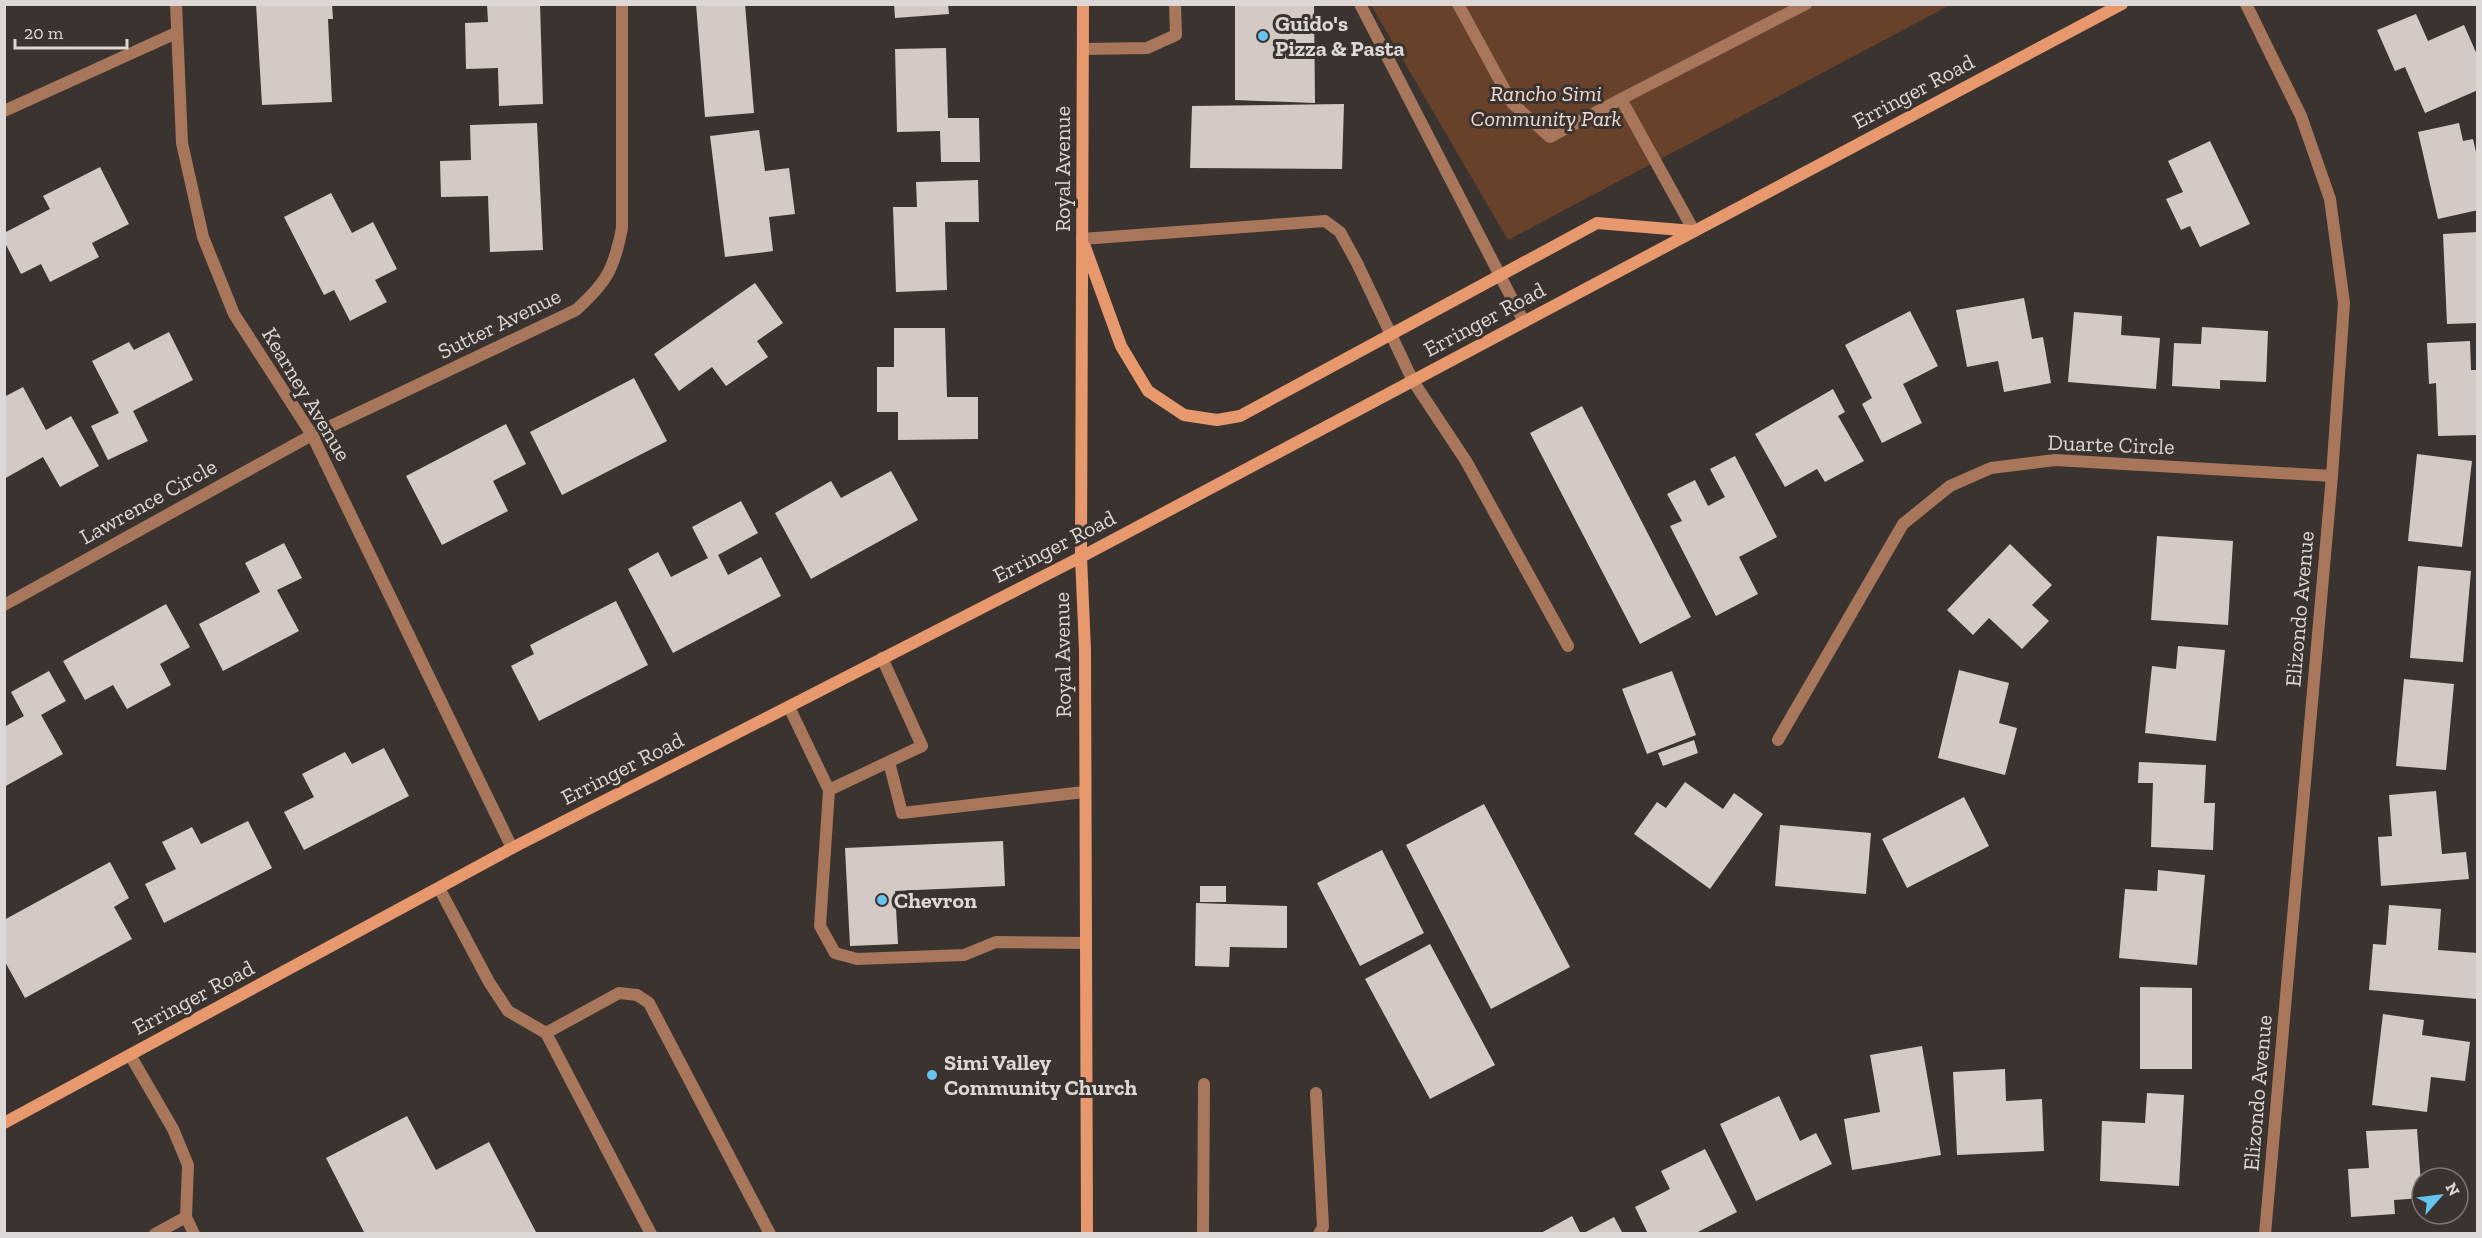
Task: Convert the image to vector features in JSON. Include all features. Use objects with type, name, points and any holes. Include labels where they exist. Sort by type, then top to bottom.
[{"type":"main road","name":"Royal Avenue","points":[[1083,4],[1081,556],[1084,650],[1087,1233]]},
{"type":"main road","name":"Erringer Road","points":[[4,1123],[512,848],[1081,556],[2122,4]]},
{"type":"main road","points":[[1082,239],[1121,346],[1148,390],[1184,415],[1217,420],[1240,416],[1597,223],[1694,231]]},
{"type":"street","name":"Kearney Avenue","points":[[176,4],[182,143],[203,237],[234,314],[312,435],[512,848]]},
{"type":"street","name":"Sutter Avenue","points":[[312,435],[576,310],[600,288],[615,260],[622,228],[622,4]]},
{"type":"street","points":[[1083,49],[1147,48],[1176,35],[1175,4]]},
{"type":"street","points":[[1360,4],[1524,322]]},
{"type":"street","points":[[1458,4],[1512,103],[1550,137],[1806,4]]},
{"type":"street","name":"Elizondo Avenue","points":[[2246,4],[2301,116],[2330,199],[2344,303],[2332,476],[2265,1233]]},
{"type":"street","points":[[4,111],[176,33]]},
{"type":"street","points":[[1621,99],[1694,231]]},
{"type":"street","points":[[1082,239],[1324,221],[1340,232],[1413,381],[1466,461],[1568,646]]},
{"type":"street","name":"Lawrence Circle","points":[[4,605],[312,435]]},
{"type":"street","name":"Duarte Circle","points":[[1778,740],[1903,524],[1950,486],[1991,468],[2055,460],[2332,476]]},
{"type":"street","points":[[829,790],[922,746],[882,658]]},
{"type":"street","points":[[789,706],[829,790],[820,926],[835,953],[857,960],[964,955],[996,942],[1086,943]]},
{"type":"street","points":[[889,762],[902,813],[1084,792]]},
{"type":"street","points":[[439,888],[489,982],[508,1011],[546,1033],[651,1233]]},
{"type":"street","points":[[546,1033],[619,993],[637,994],[649,1003],[770,1233]]},
{"type":"street","points":[[130,1055],[173,1129],[189,1165],[186,1217],[194,1233]]},
{"type":"street","points":[[1203,1233],[1204,1084]]},
{"type":"street","points":[[1317,1093],[1323,1227],[1319,1233]]},
{"type":"street","points":[[155,1233],[186,1217]]},
{"type":"green space","name":"Rancho Simi Community Park","points":[[1371,5],[1950,5],[1508,240]]},
{"type":"building","points":[[256,4],[332,4],[333,19],[328,19],[332,102],[262,105]]},
{"type":"building","points":[[487,4],[540,4],[543,104],[499,106],[498,68],[466,69],[465,23],[488,22]]},
{"type":"building","points":[[696,4],[745,4],[754,113],[705,117]]},
{"type":"building","points":[[894,4],[948,4],[949,14],[895,18]]},
{"type":"building","points":[[1235,4],[1314,4],[1315,103],[1235,100]]},
{"type":"building","points":[[2416,14],[2428,41],[2464,25],[2478,57],[2478,90],[2425,113],[2405,67],[2395,71],[2377,30]]},
{"type":"building","points":[[946,48],[948,118],[979,118],[980,162],[941,162],[940,131],[897,132],[895,49]]},
{"type":"building","points":[[1344,104],[1342,169],[1190,168],[1192,106]]},
{"type":"building","points":[[537,123],[543,250],[490,252],[488,196],[441,197],[440,161],[471,160],[470,125]]},
{"type":"building","points":[[2459,123],[2463,141],[2473,139],[2478,161],[2478,210],[2438,219],[2418,132]]},
{"type":"building","points":[[759,130],[765,171],[789,168],[795,214],[769,217],[773,251],[725,257],[710,136]]},
{"type":"building","points":[[2210,141],[2250,224],[2200,247],[2190,226],[2181,230],[2166,199],[2183,192],[2168,161]]},
{"type":"building","points":[[100,167],[129,224],[92,243],[99,257],[50,282],[41,264],[21,274],[4,241],[4,233],[50,209],[43,196]]},
{"type":"building","points":[[978,180],[979,222],[945,222],[947,290],[896,292],[893,207],[917,207],[916,182]]},
{"type":"building","points":[[331,193],[352,233],[373,222],[397,269],[375,280],[387,302],[350,321],[334,290],[324,295],[284,217]]},
{"type":"building","points":[[2478,232],[2478,323],[2447,324],[2443,234]]},
{"type":"building","points":[[755,283],[783,323],[757,341],[768,357],[726,386],[712,367],[679,391],[654,354]]},
{"type":"building","points":[[2024,298],[2032,339],[2043,337],[2051,383],[2004,392],[1998,361],[1967,367],[1956,310]]},
{"type":"building","points":[[1910,311],[1938,366],[1903,384],[1922,423],[1882,443],[1862,404],[1872,398],[1845,345]]},
{"type":"building","points":[[2074,312],[2122,316],[2121,335],[2160,338],[2156,389],[2068,382]]},
{"type":"building","points":[[2202,327],[2268,331],[2266,382],[2220,380],[2220,389],[2172,386],[2174,343],[2201,344]]},
{"type":"building","points":[[894,328],[945,328],[947,397],[978,397],[978,439],[898,440],[898,412],[877,412],[877,367],[894,367]]},
{"type":"building","points":[[169,332],[193,380],[133,411],[148,441],[108,460],[91,426],[119,413],[92,361],[129,342],[134,350]]},
{"type":"building","points":[[2470,341],[2471,370],[2478,370],[2478,435],[2438,436],[2436,383],[2429,384],[2427,343]]},
{"type":"building","points":[[634,378],[667,441],[562,495],[530,432]]},
{"type":"building","points":[[23,387],[46,430],[71,416],[99,466],[60,487],[43,457],[4,479],[4,397]]},
{"type":"building","points":[[1833,389],[1845,412],[1838,416],[1864,461],[1825,482],[1817,469],[1785,487],[1755,434]]},
{"type":"building","points":[[1582,406],[1691,617],[1640,644],[1530,433]]},
{"type":"building","points":[[506,424],[526,464],[493,481],[508,511],[442,545],[406,476]]},
{"type":"building","points":[[2417,454],[2472,461],[2462,547],[2408,541]]},
{"type":"building","points":[[1735,456],[1777,537],[1739,557],[1758,594],[1716,616],[1670,526],[1682,521],[1667,494],[1695,480],[1708,506],[1725,497],[1710,469]]},
{"type":"building","points":[[891,471],[918,520],[811,579],[775,513],[831,481],[841,498]]},
{"type":"building","points":[[741,501],[758,533],[718,555],[728,575],[761,557],[781,596],[673,653],[628,569],[658,552],[671,577],[708,558],[692,527]]},
{"type":"building","points":[[2157,536],[2233,541],[2228,625],[2151,620]]},
{"type":"building","points":[[284,543],[302,578],[277,590],[299,631],[223,671],[199,624],[260,592],[245,563]]},
{"type":"building","points":[[2010,544],[2052,585],[2032,605],[2049,621],[2022,649],[1989,618],[1973,635],[1947,610]]},
{"type":"building","points":[[2418,566],[2471,571],[2463,662],[2410,658]]},
{"type":"building","points":[[616,601],[648,665],[539,721],[511,666],[534,654],[530,645]]},
{"type":"building","points":[[166,604],[190,647],[160,664],[171,685],[127,709],[113,685],[85,700],[63,661]]},
{"type":"building","points":[[2178,646],[2225,650],[2216,741],[2145,733],[2152,666],[2176,669]]},
{"type":"building","points":[[1959,670],[2009,683],[1999,723],[2017,728],[2005,775],[1938,758]]},
{"type":"building","points":[[49,671],[66,701],[41,715],[63,754],[4,787],[4,727],[24,716],[11,692]]},
{"type":"building","points":[[1672,671],[1696,735],[1647,754],[1622,689]]},
{"type":"building","points":[[2404,679],[2454,684],[2446,770],[2396,766]]},
{"type":"building","points":[[1694,740],[1698,753],[1663,766],[1658,753]]},
{"type":"building","points":[[384,748],[409,796],[304,850],[284,812],[314,797],[302,774],[345,752],[352,764]]},
{"type":"building","points":[[2139,762],[2206,765],[2204,803],[2215,803],[2213,850],[2151,847],[2153,783],[2138,783]]},
{"type":"building","points":[[1685,782],[1723,809],[1734,793],[1763,814],[1710,889],[1634,834],[1657,802],[1666,808]]},
{"type":"building","points":[[2436,791],[2442,854],[2466,852],[2469,879],[2381,886],[2378,837],[2392,836],[2389,795]]},
{"type":"building","points":[[1964,797],[1989,846],[1907,888],[1882,839]]},
{"type":"building","points":[[1484,804],[1570,967],[1491,1009],[1406,845]]},
{"type":"building","points":[[248,821],[272,868],[164,923],[145,884],[176,869],[162,842],[192,827],[201,844]]},
{"type":"building","points":[[1780,825],[1871,833],[1866,894],[1775,886]]},
{"type":"building","points":[[1003,841],[1005,886],[895,891],[898,944],[850,946],[845,848]]},
{"type":"building","points":[[1382,850],[1424,933],[1360,966],[1317,883]]},
{"type":"building","points":[[110,862],[129,898],[114,907],[132,939],[25,998],[4,960],[4,920]]},
{"type":"building","points":[[2158,870],[2205,875],[2197,965],[2119,958],[2125,889],[2157,891]]},
{"type":"building","points":[[1200,886],[1226,886],[1226,902],[1200,902]]},
{"type":"building","points":[[1196,903],[1287,906],[1287,948],[1230,947],[1229,967],[1195,966]]},
{"type":"building","points":[[2389,905],[2441,909],[2438,950],[2478,953],[2477,999],[2369,990],[2373,944],[2386,945]]},
{"type":"building","points":[[1430,944],[1495,1065],[1430,1099],[1365,979]]},
{"type":"building","points":[[2140,987],[2192,988],[2192,1069],[2140,1069]]},
{"type":"building","points":[[2383,1014],[2424,1020],[2422,1035],[2470,1042],[2465,1081],[2431,1077],[2427,1112],[2372,1105]]},
{"type":"building","points":[[1922,1046],[1941,1155],[1852,1170],[1844,1119],[1880,1112],[1870,1055]]},
{"type":"building","points":[[2005,1069],[2006,1101],[2042,1099],[2044,1151],[1957,1155],[1953,1072]]},
{"type":"building","points":[[2147,1093],[2184,1095],[2179,1186],[2100,1181],[2102,1121],[2145,1123]]},
{"type":"building","points":[[1779,1096],[1800,1141],[1816,1133],[1832,1164],[1756,1201],[1720,1124]]},
{"type":"building","points":[[407,1116],[436,1170],[489,1142],[537,1234],[365,1234],[326,1158]]},
{"type":"building","points":[[2417,1129],[2420,1166],[2410,1166],[2410,1199],[2394,1200],[2395,1214],[2351,1217],[2348,1169],[2369,1168],[2366,1131]]},
{"type":"building","points":[[1705,1149],[1737,1212],[1694,1234],[1648,1234],[1635,1207],[1670,1189],[1661,1171]]},
{"type":"building","points":[[1572,1216],[1581,1234],[1539,1234]]},
{"type":"building","points":[[1614,1217],[1623,1234],[1582,1234]]},
{"type":"place","name":"Guido's Pizza & Pasta","points":[[1263,36]]},
{"type":"place","name":"Chevron","points":[[882,900]]},
{"type":"place","name":"Simi Valley Community Church","points":[[932,1075]]}]
